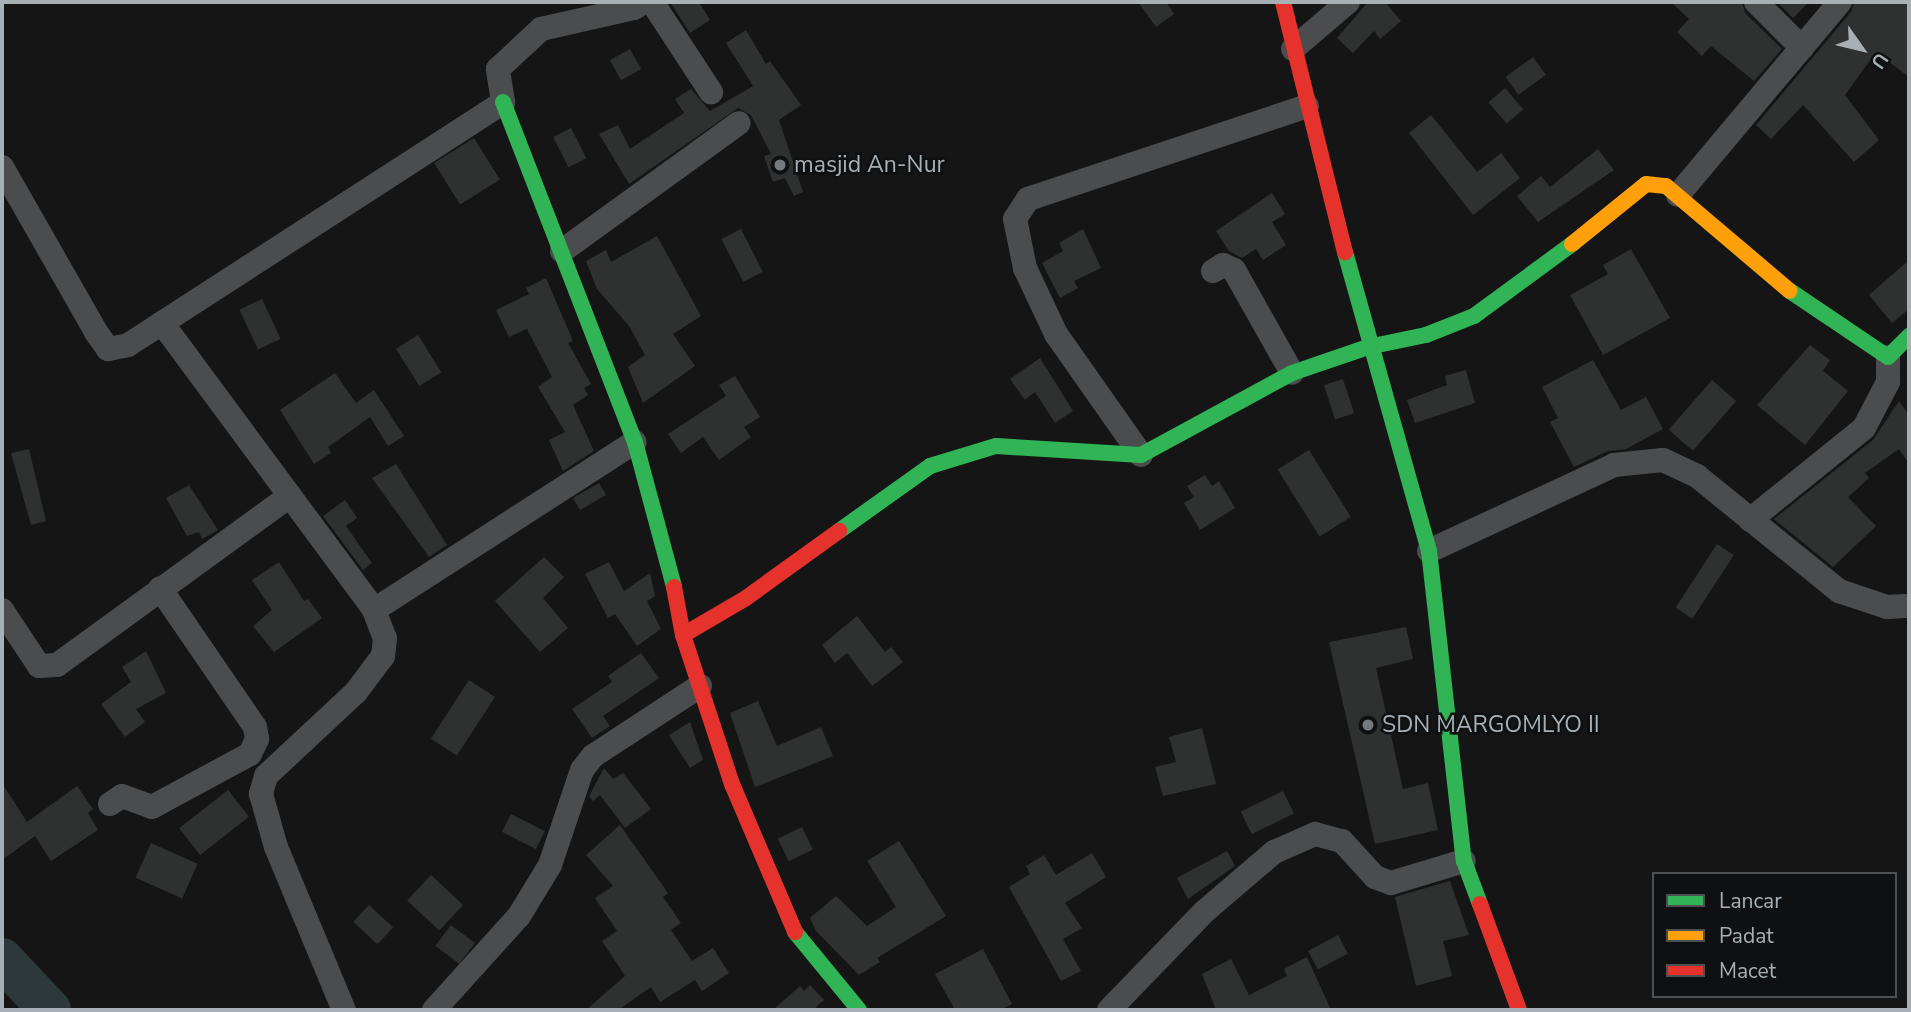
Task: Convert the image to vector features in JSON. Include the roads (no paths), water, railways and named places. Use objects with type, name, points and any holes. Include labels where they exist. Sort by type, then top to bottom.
[{"type":"street","points":[[644,2],[634,8],[541,29],[498,69],[503,102],[635,442],[666,543],[683,635],[732,784],[783,913],[799,942],[859,1010]]},
{"type":"street","points":[[652,2],[711,92]]},
{"type":"street","points":[[1283,2],[1368,347],[1429,551],[1464,861],[1519,1010]]},
{"type":"street","points":[[1293,49],[1348,2]]},
{"type":"street","points":[[1756,2],[1802,48]]},
{"type":"street","points":[[1678,195],[1840,2]]},
{"type":"street","points":[[2,167],[108,349],[128,345],[503,102]]},
{"type":"street","points":[[1141,455],[1056,334],[1025,268],[1015,219],[1028,199],[1307,106]]},
{"type":"street","points":[[562,251],[739,123]]},
{"type":"street","points":[[683,635],[747,598],[930,466],[963,453],[996,446],[1141,455],[1292,373],[1368,347],[1426,335],[1474,317],[1526,281],[1646,184],[1666,186],[1784,287],[1888,357]]},
{"type":"street","points":[[1213,271],[1223,265],[1234,270],[1292,373]]},
{"type":"street","points":[[162,323],[374,610],[385,638],[383,656],[356,692],[266,776],[261,794],[276,847],[344,1010]]},
{"type":"street","points":[[1750,520],[1864,428],[1888,382],[1888,357],[1909,336]]},
{"type":"street","points":[[374,610],[635,442]]},
{"type":"street","points":[[1429,551],[1614,465],[1663,460],[1681,465],[1839,591],[1887,607],[1909,606]]},
{"type":"street","points":[[2,610],[46,668],[57,665],[290,496]]},
{"type":"street","points":[[110,804],[122,796],[152,807],[250,754],[257,738],[255,727],[160,588]]},
{"type":"street","points":[[434,1010],[519,916],[550,865],[582,770],[593,756],[700,686]]},
{"type":"street","points":[[1109,1010],[1235,886],[1274,852],[1315,834],[1342,841],[1375,877],[1391,883],[1464,861]]},
{"type":"waterway","points":[[2,959],[50,1010]]},
{"type":"place","name":"masjid An-Nur","points":[[780,165]]},
{"type":"place","name":"SDN MARGOMLYO II","points":[[1368,725]]}]
